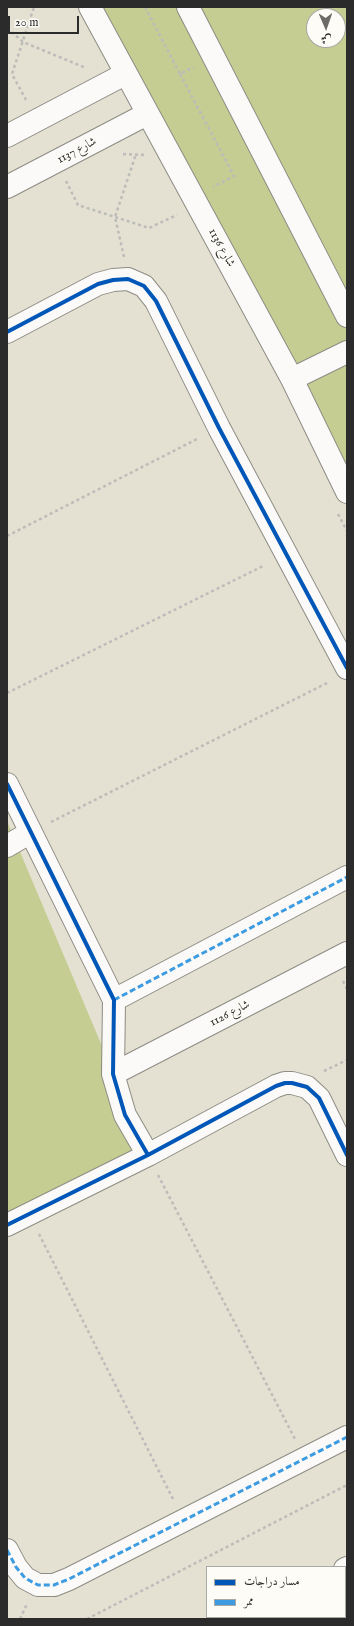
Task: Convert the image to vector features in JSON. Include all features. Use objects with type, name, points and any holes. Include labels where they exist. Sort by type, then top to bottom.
[{"type":"street","name":"شارع 1136","points":[[90,7],[118,77],[147,114],[292,379],[347,492]]},
{"type":"street","points":[[188,7],[347,316]]},
{"type":"street","points":[[7,136],[118,77]]},
{"type":"street","name":"شارع 1137","points":[[7,188],[147,114]]},
{"type":"street","points":[[7,332],[98,284],[113,280],[128,279],[144,286],[156,301],[220,428],[287,554],[340,674]]},
{"type":"street","points":[[292,379],[347,352]]},
{"type":"street","points":[[7,784],[114,1000],[113,1074],[125,1115],[148,1156]]},
{"type":"street","points":[[7,846],[31,832]]},
{"type":"street","points":[[114,1000],[347,877]]},
{"type":"street","name":"شارع 1126","points":[[113,1074],[347,953]]},
{"type":"street","points":[[7,1226],[148,1156],[276,1086],[292,1083],[307,1087],[319,1098],[347,1155]]},
{"type":"street","points":[[7,1550],[16,1567],[25,1578],[38,1584],[54,1585],[347,1438]]},
{"type":"path","points":[[34,7],[12,74],[37,120]]},
{"type":"path","points":[[57,162],[78,205],[149,228],[188,210],[193,198],[234,176],[145,7]]},
{"type":"path","points":[[7,28],[23,42],[78,64],[118,77]]},
{"type":"path","points":[[180,74],[214,57]]},
{"type":"path","points":[[118,155],[124,153],[148,155]]},
{"type":"path","points":[[128,279],[115,217],[136,154]]},
{"type":"path","points":[[7,536],[220,428]]},
{"type":"path","points":[[336,511],[347,531]]},
{"type":"path","points":[[7,693],[287,554]]},
{"type":"path","points":[[31,832],[340,674]]},
{"type":"path","points":[[148,1156],[305,1459]]},
{"type":"path","points":[[30,1214],[184,1521]]},
{"type":"path","points":[[87,1619],[347,1485]]},
{"type":"green space","points":[[87,7],[347,7],[347,503]]},
{"type":"green space","points":[[7,821],[148,1155],[7,1229]]},
{"type":"marked path","points":[[114,1000],[347,877]]},
{"type":"marked path","points":[[7,1550],[16,1567],[25,1578],[38,1585],[54,1585],[69,1579],[347,1437]]},
{"type":"cycle path","points":[[7,332],[98,284],[113,280],[128,279],[144,286],[156,301],[219,428],[347,668]]},
{"type":"cycle path","points":[[7,784],[114,1000],[113,1074],[125,1115],[148,1155]]},
{"type":"cycle path","points":[[7,1225],[148,1155],[276,1086],[285,1083],[292,1083],[307,1087],[319,1098],[347,1155]]}]
